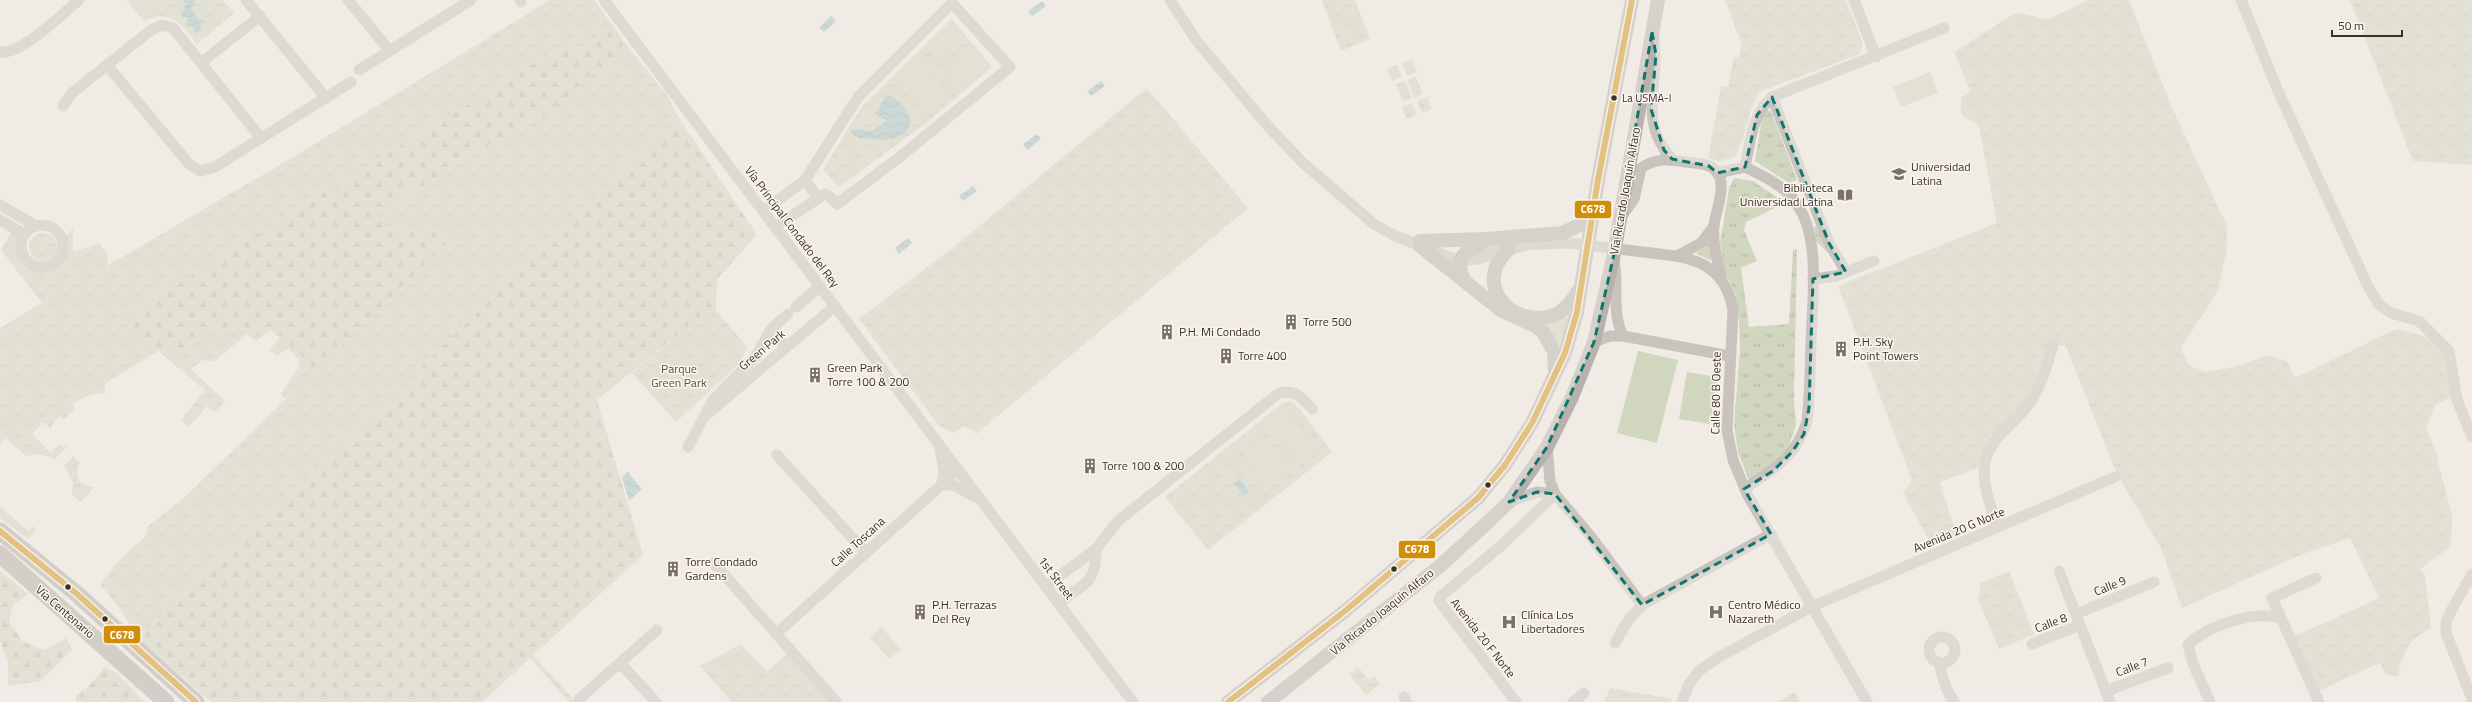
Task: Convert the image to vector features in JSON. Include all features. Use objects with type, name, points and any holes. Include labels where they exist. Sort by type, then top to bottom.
[{"type":"highway","name":"Vía Centenario","points":[[0,531],[78,594],[196,702]]},
{"type":"highway","name":"Vía Centenario","points":[[0,554],[161,699]]},
{"type":"main road","name":"Vía Ricardo Joaquín Alfaro","points":[[1228,702],[1345,611],[1478,498],[1509,459],[1532,423],[1555,379],[1572,332],[1598,180],[1632,0]]},
{"type":"main road","name":"Vía Ricardo Joaquín Alfaro","points":[[1268,702],[1440,566],[1509,502],[1547,447],[1572,397],[1594,342],[1613,259],[1658,0]]},
{"type":"main road","points":[[1420,243],[1568,232],[1577,228],[1586,219],[1598,180]]},
{"type":"main road","points":[[1420,243],[1502,311],[1535,326],[1543,332],[1554,352],[1555,379]]},
{"type":"main road","points":[[1465,281],[1460,270],[1460,261],[1466,251],[1479,246]]},
{"type":"main road","points":[[1509,250],[1497,263],[1492,279],[1498,297],[1511,308],[1531,316],[1552,316],[1568,305],[1580,289]]},
{"type":"street","points":[[0,52],[6,53],[21,47],[79,0]]},
{"type":"street","points":[[246,0],[326,98]]},
{"type":"street","points":[[348,0],[390,51]]},
{"type":"street","points":[[359,70],[471,0]]},
{"type":"street","name":"Vía Principal Condado del Rey","points":[[604,0],[958,470]]},
{"type":"street","points":[[1170,0],[1196,40],[1267,126],[1339,195],[1374,224],[1395,236],[1420,243],[1460,261],[1478,259],[1527,245]]},
{"type":"street","points":[[1854,0],[1876,57]]},
{"type":"street","points":[[2241,0],[2278,92],[2368,286],[2379,305],[2391,313],[2419,320],[2450,351],[2457,400],[2472,437]]},
{"type":"street","points":[[763,211],[805,180],[858,97],[952,3],[1010,67],[902,156],[837,204],[825,194],[776,227]]},
{"type":"street","points":[[202,62],[260,16]]},
{"type":"street","points":[[63,106],[72,93],[152,30],[162,25],[173,28],[202,62],[261,138]]},
{"type":"street","points":[[1744,167],[1757,115],[1762,105],[1772,97],[1876,57],[1944,28]]},
{"type":"street","points":[[1652,32],[1656,55],[1651,109],[1659,139],[1664,150],[1672,159]]},
{"type":"street","points":[[107,65],[195,169],[201,171],[208,170],[352,82]]},
{"type":"street","points":[[1772,97],[1832,250],[1846,272]]},
{"type":"street","points":[[1620,219],[1634,199],[1641,168],[1652,161],[1672,159],[1709,166],[1717,173],[1721,182],[1721,194],[1714,226],[1718,263],[1722,280]]},
{"type":"street","points":[[1717,173],[1744,167],[1780,186],[1791,196],[1806,222],[1811,242],[1812,279],[1809,408],[1804,434],[1792,452],[1773,471],[1745,488]]},
{"type":"street","points":[[805,180],[818,198]]},
{"type":"street","points":[[0,205],[36,226],[50,226],[56,230],[63,240],[64,249],[57,262],[44,268],[30,264],[22,253],[21,246],[24,234],[36,226]]},
{"type":"street","points":[[1806,222],[1820,218]]},
{"type":"street","points":[[0,220],[24,234]]},
{"type":"street","points":[[1677,256],[1701,243],[1714,226]]},
{"type":"street","points":[[1420,243],[1479,246],[1527,245]]},
{"type":"street","name":"Calle 80 B Oeste","points":[[1527,245],[1570,243],[1677,256],[1703,264],[1722,280],[1730,295],[1733,310],[1727,430],[1733,460],[1745,488],[1867,702]]},
{"type":"street","points":[[1613,259],[1618,285],[1616,316],[1623,336]]},
{"type":"street","points":[[1812,279],[1827,278],[1874,261]]},
{"type":"street","name":"Green Park","points":[[688,447],[713,400],[756,356],[771,329],[820,286]]},
{"type":"street","name":"Green Park","points":[[706,415],[835,306]]},
{"type":"street","points":[[771,329],[786,347]]},
{"type":"street","points":[[1594,342],[1610,336],[1623,336],[1730,356]]},
{"type":"street","points":[[1998,527],[1986,492],[1985,461],[1996,439],[2029,404],[2036,393],[2042,381],[2053,345]]},
{"type":"street","points":[[1046,586],[1096,548],[1118,521],[1279,393],[1289,391],[1297,393],[1312,409]]},
{"type":"street","points":[[940,446],[944,471],[942,484],[956,486],[980,499]]},
{"type":"street","points":[[1547,447],[1551,485],[1555,494],[1592,538],[1642,605]]},
{"type":"street","points":[[777,455],[866,553]]},
{"type":"street","name":"Calle Toscana","points":[[776,634],[958,470]]},
{"type":"street","name":"1st Street","points":[[958,470],[1133,702]]},
{"type":"street","name":"Avenida 20 G Norte","points":[[1682,702],[1689,684],[1700,670],[1719,657],[1813,606],[2115,477]]},
{"type":"street","points":[[1509,502],[1536,492],[1555,494]]},
{"type":"street","name":"Avenida 20 F Norte","points":[[1516,702],[1439,601],[1440,597],[1502,545],[1555,494]]},
{"type":"street","points":[[1615,643],[1627,622],[1642,605],[1771,534]]},
{"type":"street","points":[[1058,603],[1093,576],[1096,548]]},
{"type":"street","points":[[714,563],[836,702]]},
{"type":"street","points":[[2059,571],[2110,702]]},
{"type":"street","points":[[2472,574],[2446,622],[2446,633],[2472,699]]},
{"type":"street","points":[[2316,578],[2272,598],[2319,702]]},
{"type":"street","name":"Calle 9","points":[[2076,614],[2154,582]]},
{"type":"street","points":[[2210,702],[2193,664],[2188,645],[2196,637],[2232,622],[2257,615],[2270,615],[2280,618]]},
{"type":"street","name":"Calle 8","points":[[2032,644],[2080,626]]},
{"type":"street","points":[[579,699],[657,630]]},
{"type":"street","points":[[620,663],[656,702]]},
{"type":"street","points":[[1939,664],[1944,684],[1954,702]]},
{"type":"street","name":"Calle 7","points":[[2106,691],[2168,668]]},
{"type":"street","points":[[1573,702],[1584,693]]},
{"type":"highlighted area","points":[[1652,32],[1656,55],[1651,109],[1664,150],[1672,159],[1709,166],[1717,173],[1745,167],[1757,115],[1772,97],[1829,243],[1846,272],[1813,279],[1809,408],[1804,434],[1792,452],[1773,471],[1744,489],[1771,534],[1642,605],[1555,494],[1537,492],[1509,502],[1547,447],[1594,342],[1613,259]]},
{"type":"green space","points":[[126,0],[223,0],[234,13],[197,44],[186,30],[175,20],[161,16],[153,17],[144,21]]},
{"type":"green space","points":[[129,0],[161,0],[141,15]]},
{"type":"green space","points":[[550,0],[594,0],[614,27],[580,48],[552,53],[127,314],[174,354],[214,329],[275,328],[457,231],[395,231],[386,227],[375,215],[518,127],[547,112],[568,97],[590,74],[608,65],[618,56],[624,42],[668,96],[677,115],[421,367],[138,638],[120,609],[100,584],[118,561],[145,537],[148,526],[184,498],[286,399],[281,394],[299,366],[299,360],[289,349],[277,355],[269,350],[280,338],[271,330],[256,341],[247,334],[215,361],[203,360],[191,369],[225,401],[215,412],[207,406],[189,427],[181,420],[205,390],[158,351],[105,384],[105,393],[88,395],[72,404],[75,409],[64,419],[60,416],[50,428],[43,422],[32,434],[51,453],[60,444],[64,447],[66,444],[68,446],[55,459],[40,454],[26,456],[6,438],[0,444],[0,328],[42,303],[1,250],[13,228],[22,239],[22,252],[27,261],[34,266],[43,267],[52,265],[59,260],[63,251],[63,240],[73,228],[73,251],[99,244],[108,255],[107,266],[288,160]]},
{"type":"green space","points":[[1322,0],[1355,0],[1370,39],[1341,51]]},
{"type":"green space","points":[[1725,0],[1846,0],[1863,44],[1860,54],[1759,92],[1752,108],[1742,142],[1734,158],[1719,161],[1708,158],[1721,86],[1728,87],[1734,57],[1739,57],[1742,44]]},
{"type":"green space","points":[[2089,0],[2129,0],[2173,110],[2227,226],[2227,248],[2218,291],[2181,348],[2188,365],[2205,372],[2242,365],[2267,355],[2287,361],[2295,378],[2396,329],[2418,334],[2429,339],[2436,344],[2445,357],[2448,365],[2451,398],[2435,405],[2426,428],[2439,458],[2437,459],[2452,515],[2451,546],[2420,569],[2425,575],[2431,629],[2424,632],[2408,647],[2402,660],[2398,676],[2386,675],[2380,663],[2318,691],[2293,637],[2379,598],[2350,538],[2300,555],[2182,608],[2161,548],[2118,476],[2065,345],[2053,345],[2042,381],[1985,461],[1976,469],[1940,482],[1957,537],[1933,547],[1903,493],[1912,480],[1838,286],[1997,223],[1979,126],[1961,114],[1961,98],[1970,91],[1954,52],[2017,12],[2047,20]]},
{"type":"green space","points":[[2350,0],[2472,0],[2472,165],[2413,161]]},
{"type":"green space","points":[[952,19],[992,67],[925,124],[839,187],[823,170],[863,105]]},
{"type":"green space","points":[[952,23],[967,40],[939,63],[925,46]]},
{"type":"green space","points":[[614,27],[624,42],[618,56],[608,65],[590,74],[568,97],[547,112],[518,127],[375,215],[386,227],[395,231],[458,231],[396,293],[315,370],[275,328],[214,329],[174,354],[152,349],[129,328],[127,314],[552,53],[580,48]]},
{"type":"green space","points":[[975,49],[989,65],[962,89],[947,73]]},
{"type":"green space","points":[[918,59],[951,97],[929,116],[896,77]]},
{"type":"green space","points":[[1412,59],[1417,72],[1407,76],[1402,63]]},
{"type":"green space","points":[[2451,63],[2454,87],[2417,92],[2413,68]]},
{"type":"green space","points":[[1397,65],[1402,77],[1392,81],[1387,69]]},
{"type":"green space","points":[[1930,72],[1938,93],[1901,107],[1893,87]]},
{"type":"green space","points":[[1416,77],[1423,94],[1414,98],[1407,80]]},
{"type":"green space","points":[[1405,81],[1412,99],[1403,102],[1396,84]]},
{"type":"green space","points":[[1147,88],[1248,208],[976,434],[973,430],[964,426],[954,433],[940,427],[859,319],[956,245]]},
{"type":"green space","points":[[1427,97],[1432,109],[1422,113],[1417,101]]},
{"type":"green space","points":[[1412,103],[1417,115],[1407,119],[1402,107]]},
{"type":"green space","points":[[1767,110],[1771,111],[1797,180],[1789,183],[1755,161],[1763,113]]},
{"type":"green space","points":[[677,115],[757,235],[717,279],[716,310],[710,308],[597,400],[643,555],[482,702],[211,702],[138,638],[421,367]]},
{"type":"green space","points":[[1734,178],[1753,181],[1785,203],[1746,222],[1744,230],[1757,261],[1741,268],[1749,327],[1789,324],[1793,250],[1797,249],[1794,399],[1796,425],[1789,445],[1775,465],[1750,483],[1738,452],[1734,424],[1740,350],[1739,320],[1735,293],[1724,270],[1720,243],[1729,189]]},
{"type":"green space","points":[[1817,226],[1829,250],[1828,253],[1816,241],[1814,227]]},
{"type":"green space","points":[[43,233],[53,237],[57,247],[53,257],[43,261],[33,257],[29,247],[33,237]]},
{"type":"green space","points":[[1711,238],[1711,261],[1696,253],[1705,247]]},
{"type":"green space","name":"Parque Green Park","points":[[710,307],[716,310],[747,347],[739,364],[676,422],[632,373]]},
{"type":"green space","points":[[1571,309],[1559,355],[1536,324],[1555,322]]},
{"type":"green space","points":[[1638,351],[1678,360],[1657,443],[1617,433]]},
{"type":"green space","points":[[1687,372],[1717,377],[1710,424],[1679,419]]},
{"type":"green space","points":[[1290,401],[1299,408],[1332,452],[1208,550],[1165,497],[1283,403]]},
{"type":"green space","points":[[1286,410],[1319,451],[1299,467],[1266,426]]},
{"type":"green space","points":[[1260,437],[1286,470],[1268,485],[1242,452]]},
{"type":"green space","points":[[73,456],[80,462],[77,475],[81,482],[84,485],[94,487],[81,502],[72,495],[73,483],[64,466]]},
{"type":"green space","points":[[0,507],[29,531],[33,526],[36,529],[28,539],[0,518]]},
{"type":"green space","points":[[0,571],[28,594],[13,605],[9,622],[23,642],[45,650],[66,638],[72,650],[41,681],[8,686],[8,663],[0,641]]},
{"type":"green space","points":[[2009,571],[2034,634],[1999,649],[1978,599],[1981,590],[1979,583]]},
{"type":"green space","points":[[881,627],[901,649],[889,659],[870,638]]},
{"type":"green space","points":[[741,644],[767,672],[787,654],[829,702],[732,702],[700,666]]},
{"type":"green space","points":[[533,655],[576,702],[569,702],[530,658]]},
{"type":"green space","points":[[105,667],[115,672],[145,702],[76,702],[76,696],[88,687]]},
{"type":"green space","points":[[1358,667],[1369,680],[1374,676],[1380,684],[1366,695],[1349,674]]},
{"type":"green space","points":[[1610,688],[1672,699],[1671,702],[1604,702]]},
{"type":"green space","points":[[1795,692],[1800,702],[1777,702]]},
{"type":"water","points":[[182,0],[196,0],[191,8],[198,19],[206,21],[199,24],[202,30],[195,33],[193,27],[186,25],[188,17],[182,17],[181,15],[186,4]]},
{"type":"water","points":[[1042,1],[1046,6],[1032,16],[1028,11]]},
{"type":"water","points":[[831,16],[836,21],[824,32],[819,28]]},
{"type":"water","points":[[1101,81],[1105,86],[1091,96],[1087,91]]},
{"type":"water","points":[[887,95],[900,103],[909,114],[909,127],[905,132],[898,137],[882,140],[862,138],[854,135],[851,131],[854,129],[871,131],[887,121],[875,114]]},
{"type":"water","points":[[1037,134],[1041,139],[1027,150],[1023,144]]},
{"type":"water","points":[[973,186],[977,191],[963,201],[959,196]]},
{"type":"water","points":[[908,238],[912,243],[899,254],[895,248]]},
{"type":"water","points":[[628,472],[642,489],[629,501],[622,477]]},
{"type":"water","points":[[1240,479],[1249,491],[1244,496],[1234,484]]},
{"type":"transit line","name":"C678","points":[[1228,702],[1345,611],[1478,498],[1505,465],[1532,423],[1565,353],[1577,312],[1598,180],[1632,0]]},
{"type":"transit line","name":"C678","points":[[0,531],[77,594],[196,702]]},
{"type":"place","name":"La USMA-I","points":[[1614,98]]},
{"type":"place","name":"Universidad Latina","points":[[1899,174]]},
{"type":"place","name":"Biblioteca Universidad Latina","points":[[1845,195]]},
{"type":"place","name":"Torre 500","points":[[1291,322]]},
{"type":"place","name":"P.H. Mi Condado","points":[[1167,332]]},
{"type":"place","name":"P.H. Sky Point Towers","points":[[1841,349]]},
{"type":"place","name":"Torre 400","points":[[1226,356]]},
{"type":"place","name":"Green Park Torre 100 & 200","points":[[815,375]]},
{"type":"place","name":"Torre 100 & 200","points":[[1090,466]]},
{"type":"place","name":"Torre Condado Gardens","points":[[673,569]]},
{"type":"place","name":"P.H. Terrazas Del Rey","points":[[920,612]]},
{"type":"place","name":"Centro Médico Nazareth","points":[[1716,612]]},
{"type":"place","name":"Clínica Los Libertadores","points":[[1509,622]]}]
